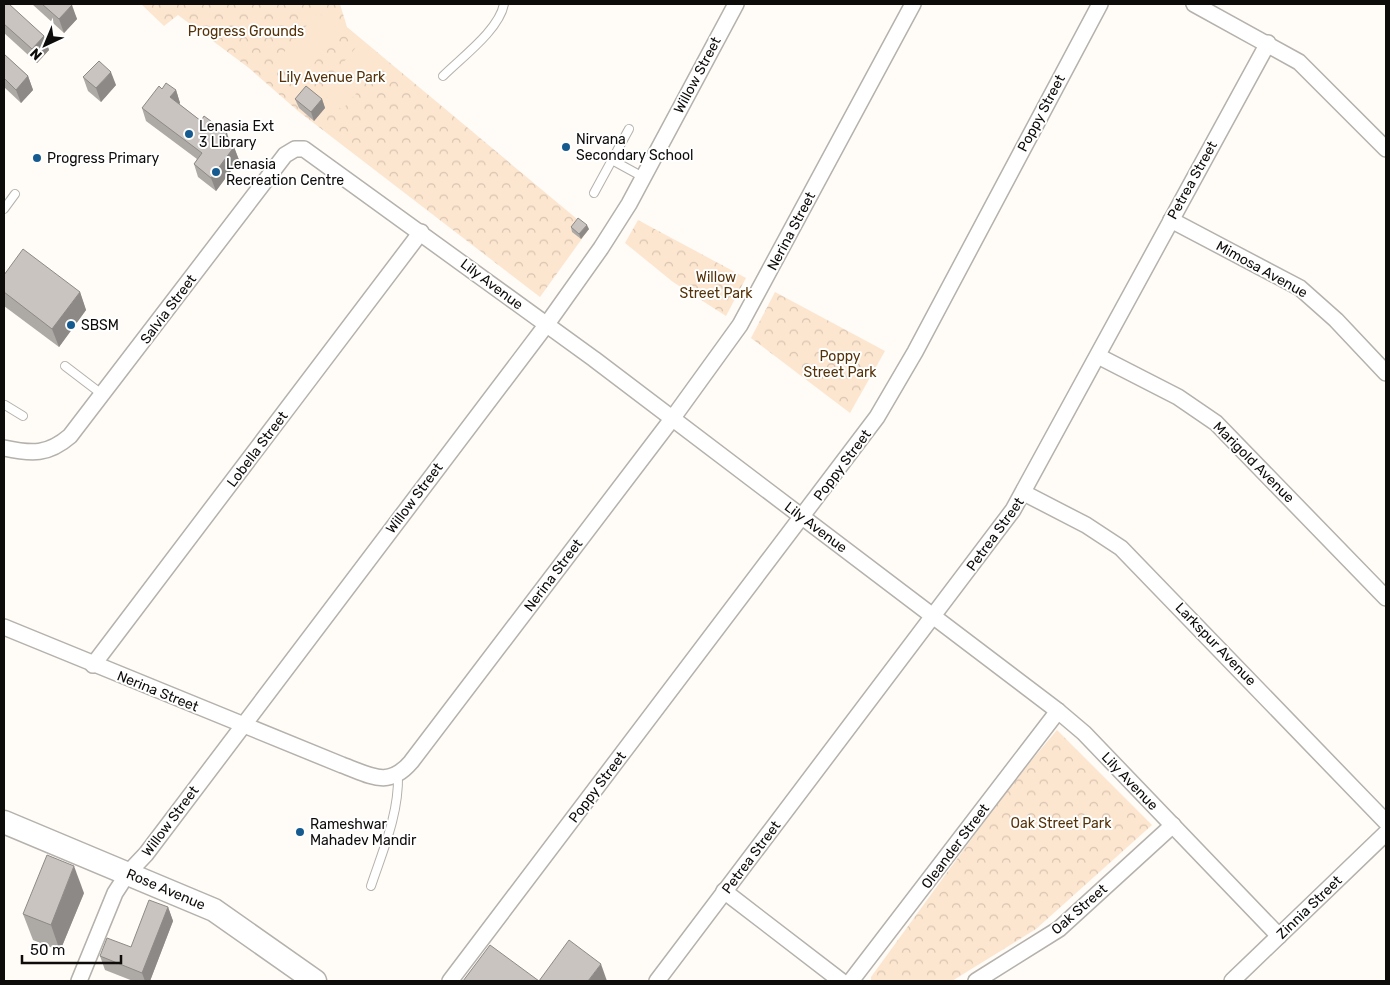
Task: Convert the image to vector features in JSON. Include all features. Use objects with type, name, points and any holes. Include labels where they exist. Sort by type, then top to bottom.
[{"type":"street","name":"Willow Street","points":[[79,981],[115,893],[128,873],[146,854],[547,324],[614,228],[736,4]]},
{"type":"street","name":"Nerina Street","points":[[4,627],[93,665],[375,777],[385,779],[398,775],[411,762],[672,419],[748,311],[913,4]]},
{"type":"street","name":"Poppy Street","points":[[450,981],[877,417],[1100,4]]},
{"type":"street","points":[[1194,4],[1288,54],[1311,72],[1386,149]]},
{"type":"street","name":"Petrea Street","points":[[657,981],[1000,530],[1024,493],[1268,43]]},
{"type":"street","name":"Salvia Street","points":[[4,448],[39,452],[58,446],[76,429],[103,395],[285,155],[290,151],[300,148],[318,158]]},
{"type":"street","name":"Lily Avenue","points":[[318,158],[547,324],[1058,711],[1084,733],[1279,936]]},
{"type":"street","name":"Mimosa Avenue","points":[[1171,220],[1300,288],[1336,320],[1386,373]]},
{"type":"street","name":"Lobella Street","points":[[93,665],[421,232]]},
{"type":"street","name":"Marigold Avenue","points":[[1098,356],[1178,397],[1216,423],[1386,598]]},
{"type":"street","name":"Larkspur Avenue","points":[[1024,493],[1086,525],[1121,548],[1386,822]]},
{"type":"street","name":"Oleander Street","points":[[851,981],[1058,711]]},
{"type":"street","name":"Rose Avenue","points":[[4,822],[214,910],[315,981]]},
{"type":"street","name":"Oak Street","points":[[976,981],[1059,929],[1173,825]]},
{"type":"street","name":"Zinnia Street","points":[[1232,981],[1386,834]]},
{"type":"street","points":[[724,892],[841,981]]},
{"type":"lane","points":[[443,76],[491,29],[499,19],[504,4]]},
{"type":"lane","points":[[594,193],[629,129]]},
{"type":"lane","points":[[612,160],[643,177]]},
{"type":"lane","points":[[4,209],[15,194]]},
{"type":"lane","points":[[65,366],[103,395]]},
{"type":"lane","points":[[4,405],[23,416]]},
{"type":"lane","points":[[371,886],[398,800],[398,775]]},
{"type":"green space","name":"Lily Avenue Park","points":[[141,4],[340,4],[347,27],[589,229],[540,297],[298,111],[249,68],[178,15],[164,26]]},
{"type":"green space","points":[[318,12],[341,32],[302,77],[279,58]]},
{"type":"green space","points":[[358,45],[381,65],[342,110],[319,91]]},
{"type":"green space","name":"Willow Street Park","points":[[638,220],[746,278],[726,316],[673,282],[625,243]]},
{"type":"green space","name":"Poppy Street Park","points":[[775,292],[885,351],[850,413],[751,338]]},
{"type":"green space","name":"Oak Street Park","points":[[1057,730],[1152,825],[1036,929],[952,981],[871,981],[871,977],[1010,786]]},
{"type":"building","points":[[4,4],[9,4],[44,36],[32,49],[4,24]]},
{"type":"building","points":[[42,4],[70,4],[72,5],[59,19]]},
{"type":"building","points":[[4,54],[28,76],[16,90],[4,78]]},
{"type":"building","points":[[99,61],[111,72],[96,88],[83,77]]},
{"type":"building","points":[[166,83],[176,90],[170,97],[201,121],[204,116],[227,133],[223,138],[234,147],[211,178],[194,164],[202,153],[142,108],[159,86],[162,89]]},
{"type":"building","points":[[306,86],[322,99],[311,112],[295,99]]},
{"type":"building","points":[[578,218],[587,225],[579,234],[571,227]]},
{"type":"building","points":[[23,249],[80,292],[52,329],[4,292],[4,275]]},
{"type":"building","points":[[47,855],[74,866],[51,925],[23,914]]},
{"type":"building","points":[[149,900],[168,907],[142,973],[100,956],[107,938],[131,947]]},
{"type":"building","points":[[569,940],[601,964],[588,981],[539,981]]},
{"type":"building","points":[[490,945],[539,981],[463,981]]},
{"type":"place","name":"Lenasia Ext 3 Library","points":[[189,134]]},
{"type":"place","name":"Nirvana Secondary School","points":[[566,147]]},
{"type":"place","name":"Progress Primary","points":[[37,158]]},
{"type":"place","name":"Lenasia Recreation Centre","points":[[216,172]]},
{"type":"place","name":"SBSM","points":[[71,325]]},
{"type":"place","name":"Rameshwar Mahadev Mandir","points":[[300,832]]},
{"type":"park label","name":"Progress Grounds","points":[[246,31]]}]
